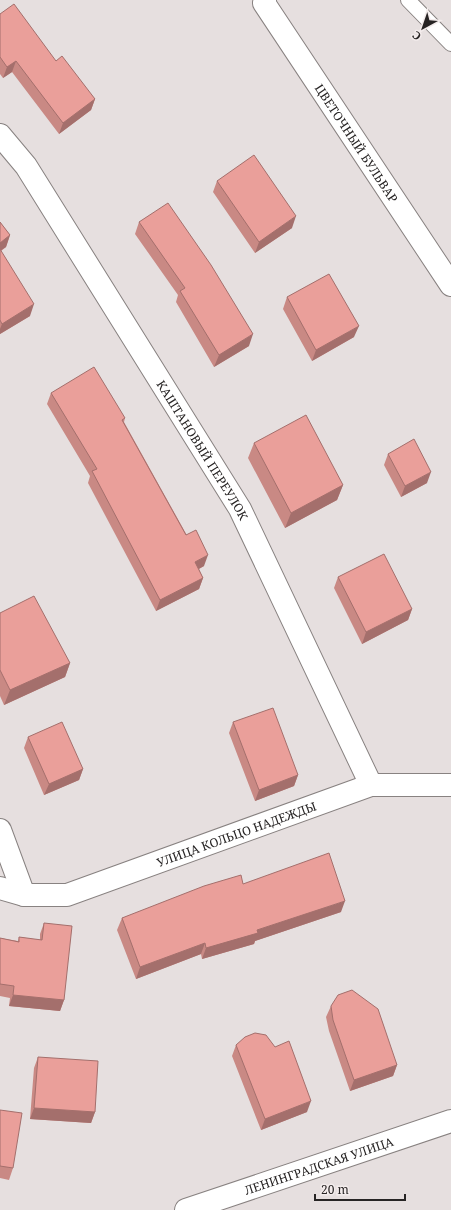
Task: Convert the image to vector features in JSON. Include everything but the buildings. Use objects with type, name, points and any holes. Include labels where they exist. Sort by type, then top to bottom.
[{"type":"street","name":"ЦВЕТОЧНЫЙ БУЛЬВАР","points":[[265,0],[264,4],[451,285]]},
{"type":"street","name":"КАШТАНОВЫЙ ПЕРЕУЛОК","points":[[0,135],[26,166],[240,509],[371,785]]},
{"type":"street","name":"УЛИЦА КОЛЬЦО НАДЕЖДЫ","points":[[0,888],[24,895],[67,895],[371,785],[451,785]]},
{"type":"street","points":[[0,830],[24,895]]},
{"type":"street","name":"ЛЕНИНГРАДСКАЯ УЛИЦА","points":[[186,1210],[451,1121]]},
{"type":"lane","points":[[408,0],[451,44]]}]
